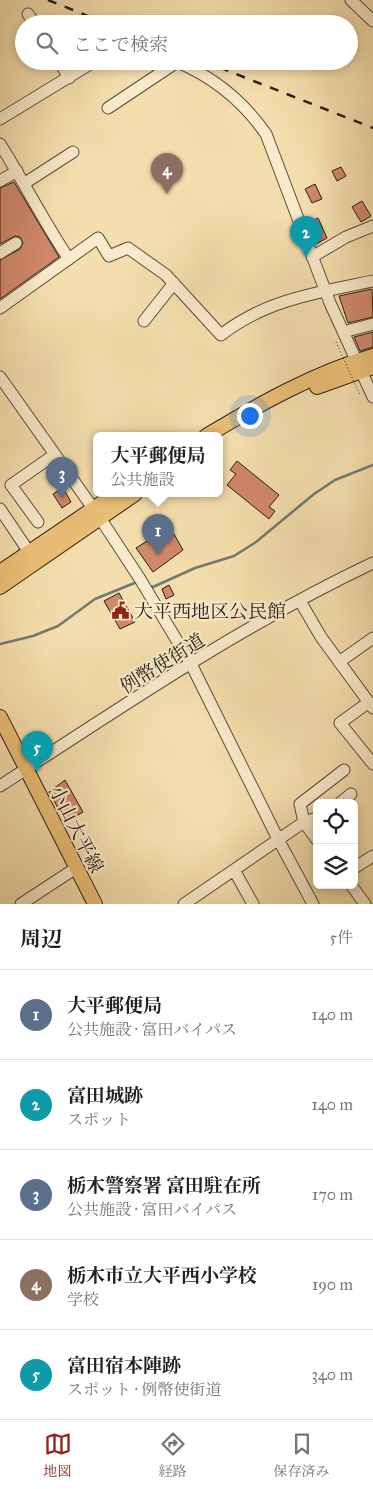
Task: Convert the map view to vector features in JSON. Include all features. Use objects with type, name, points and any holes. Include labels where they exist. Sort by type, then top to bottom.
[{"type":"main road","points":[[223,437],[305,392],[364,366],[373,356]]},
{"type":"main road","points":[[213,432],[287,392],[364,366]]},
{"type":"main road","points":[[0,587],[97,513],[112,497]]},
{"type":"main road","points":[[0,572],[29,552],[128,497]]},
{"type":"main road","name":"小山大平線","points":[[0,717],[94,904]]},
{"type":"street","points":[[351,0],[373,21]]},
{"type":"street","points":[[64,70],[69,78]]},
{"type":"street","points":[[0,119],[81,70]]},
{"type":"street","points":[[108,108],[164,70]]},
{"type":"street","points":[[195,70],[220,87],[252,115],[266,134],[312,257],[327,290],[330,303],[343,332],[364,366],[373,397]]},
{"type":"street","points":[[0,144],[69,259]]},
{"type":"street","points":[[24,183],[73,152]]},
{"type":"street","points":[[0,181],[17,171]]},
{"type":"street","points":[[312,257],[373,226]]},
{"type":"street","points":[[0,308],[98,238],[109,256],[128,248],[174,283],[221,335],[236,324],[291,298],[373,281]]},
{"type":"street","points":[[0,253],[16,242]]},
{"type":"street","points":[[144,321],[174,283]]},
{"type":"street","points":[[343,332],[373,324]]},
{"type":"street","points":[[0,376],[54,455],[97,513],[140,579],[191,664],[278,839],[313,904]]},
{"type":"street","points":[[38,522],[11,485],[54,455]]},
{"type":"street","points":[[0,509],[29,552]]},
{"type":"street","name":"例幣使街道","points":[[0,786],[191,664],[300,601],[373,564]]},
{"type":"street","points":[[300,601],[339,662],[371,705],[340,724],[373,764]]},
{"type":"street","points":[[339,662],[373,638]]},
{"type":"street","points":[[313,834],[304,822],[300,804],[344,770]]},
{"type":"street","points":[[345,799],[351,794]]},
{"type":"street","points":[[184,904],[278,839],[304,822],[313,819]]},
{"type":"street","points":[[358,865],[373,856]]},
{"type":"street","points":[[21,904],[76,868]]},
{"type":"street","points":[[234,870],[253,904]]},
{"type":"street","points":[[354,889],[364,904]]},
{"type":"path","points":[[336,342],[360,396]]},
{"type":"building","points":[[341,167],[346,176],[337,181],[332,171]]},
{"type":"building","points":[[14,182],[59,257],[0,299],[0,260],[20,249],[23,243],[20,237],[15,236],[0,244],[0,188]]},
{"type":"building","points":[[315,184],[322,199],[312,203],[305,189]]},
{"type":"building","points":[[362,201],[371,216],[361,222],[352,207]]},
{"type":"building","points":[[318,218],[327,238],[316,244],[308,223]]},
{"type":"building","points":[[372,289],[373,317],[348,323],[339,296]]},
{"type":"building","points":[[373,332],[373,347],[360,351],[354,337]]},
{"type":"building","points":[[237,461],[279,495],[269,507],[275,511],[269,519],[227,485],[236,474],[230,470]]},
{"type":"building","points":[[63,488],[71,502],[62,508],[53,494]]},
{"type":"building","points":[[174,534],[183,550],[153,572],[136,548],[147,541]]},
{"type":"building","points":[[169,585],[174,595],[166,599],[162,589]]},
{"type":"building","name":"大平西地区公民館","points":[[119,593],[135,622],[120,629],[104,601]]},
{"type":"building","points":[[65,780],[83,812],[66,822],[49,792]]},
{"type":"waterway","points":[[149,586],[153,587],[195,568],[234,556],[256,542],[314,494],[335,480],[373,465]]},
{"type":"waterway","points":[[0,644],[33,636],[58,626],[95,599],[137,582]]},
{"type":"railway","points":[[48,0],[86,15]]},
{"type":"railway","points":[[226,70],[373,128]]},
{"type":"place","name":"栃木市立大平西小学校","points":[[167,194]]},
{"type":"place","name":"富田城跡","points":[[306,257]]},
{"type":"place","name":"栃木警察署 富田駐在所","points":[[62,498]]},
{"type":"place","name":"大平郵便局","points":[[158,555]]},
{"type":"place","name":"大平西地区公民館","points":[[120,611]]},
{"type":"place","name":"富田宿本陣跡","points":[[37,772]]}]
